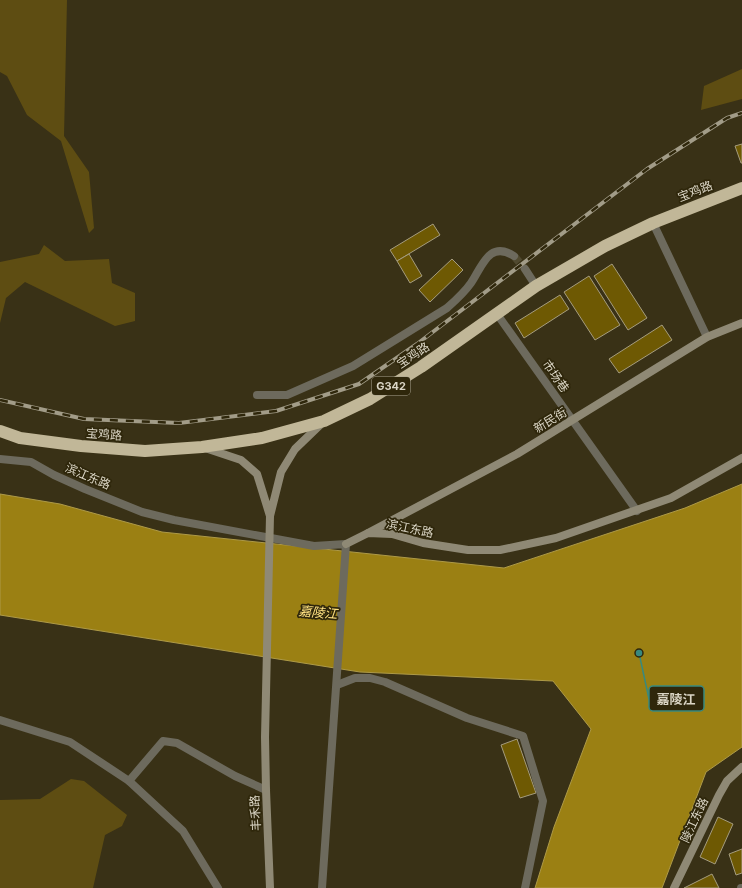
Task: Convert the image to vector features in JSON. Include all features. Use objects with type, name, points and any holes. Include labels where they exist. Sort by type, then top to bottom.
[{"type":"highway","name":"宝鸡路","points":[[0,431],[20,438],[81,446],[145,451],[202,447],[262,438],[324,421],[370,399],[421,367],[536,286],[605,246],[652,223],[742,188]]},
{"type":"street","points":[[652,223],[707,337]]},
{"type":"street","points":[[257,395],[287,395],[353,366],[447,308],[472,282],[482,263],[489,255],[503,251],[514,256]]},
{"type":"street","points":[[525,269],[536,286]]},
{"type":"street","name":"市场巷","points":[[497,314],[637,511]]},
{"type":"street","name":"新民街","points":[[368,533],[517,454],[707,337],[742,323]]},
{"type":"street","points":[[270,516],[281,472],[295,449],[324,421]]},
{"type":"street","points":[[202,447],[241,460],[257,474],[270,516]]},
{"type":"street","name":"滨江东路","points":[[0,459],[31,462],[54,475],[85,489],[142,512],[174,520],[314,546],[346,544],[368,533],[392,534],[423,543],[468,550],[500,550],[556,538],[637,511],[671,498],[742,458]]},
{"type":"street","name":"丰禾路","points":[[270,516],[265,737],[270,888]]},
{"type":"street","points":[[322,888],[346,544]]},
{"type":"street","points":[[337,682],[355,678],[370,678],[385,682],[467,718],[523,736],[544,801],[525,888]]},
{"type":"street","points":[[0,720],[70,742],[129,781],[183,831],[218,888]]},
{"type":"street","points":[[129,781],[163,741],[177,743],[234,776],[266,790]]},
{"type":"street","name":"陵江东路","points":[[674,888],[719,795],[727,781],[742,767]]},
{"type":"shaded area","points":[[0,0],[67,0],[64,136],[89,172],[94,228],[89,233],[61,141],[27,115],[7,76],[0,72]]},
{"type":"shaded area","points":[[742,69],[742,99],[701,110],[704,86]]},
{"type":"shaded area","points":[[44,245],[65,261],[109,259],[112,283],[135,293],[135,321],[115,326],[25,282],[6,298],[0,323],[0,262],[39,254]]},
{"type":"shaded area","points":[[71,779],[84,781],[127,815],[122,826],[105,835],[93,888],[0,888],[0,800],[40,799]]},
{"type":"water","points":[[742,484],[742,747],[706,772],[662,888],[535,888],[554,827],[591,729],[553,681],[360,672],[0,615],[0,494],[60,504],[162,532],[504,568],[685,508]]},
{"type":"building","points":[[742,144],[742,163],[741,163],[735,146]]},
{"type":"building","points":[[433,224],[440,235],[397,261],[390,250]]},
{"type":"building","points":[[409,254],[422,276],[410,283],[397,261]]},
{"type":"building","points":[[452,259],[463,270],[430,302],[419,290]]},
{"type":"building","points":[[612,264],[647,318],[628,330],[594,276]]},
{"type":"building","points":[[589,276],[620,325],[595,340],[564,292]]},
{"type":"building","points":[[560,295],[569,309],[524,338],[515,323]]},
{"type":"building","points":[[662,325],[672,340],[619,373],[609,359]]},
{"type":"building","points":[[517,739],[536,793],[520,798],[501,745]]},
{"type":"building","points":[[718,817],[733,824],[715,864],[700,857]]},
{"type":"building","points":[[742,849],[742,873],[736,875],[729,854]]},
{"type":"building","points":[[712,874],[719,888],[684,888]]},
{"type":"tunnel","points":[[514,256],[525,269]]},
{"type":"railway","points":[[0,400],[84,419],[179,423],[276,411],[359,384],[417,344],[647,169],[727,118],[742,113]]},
{"type":"place","name":"嘉陵江","points":[[639,653]]}]
